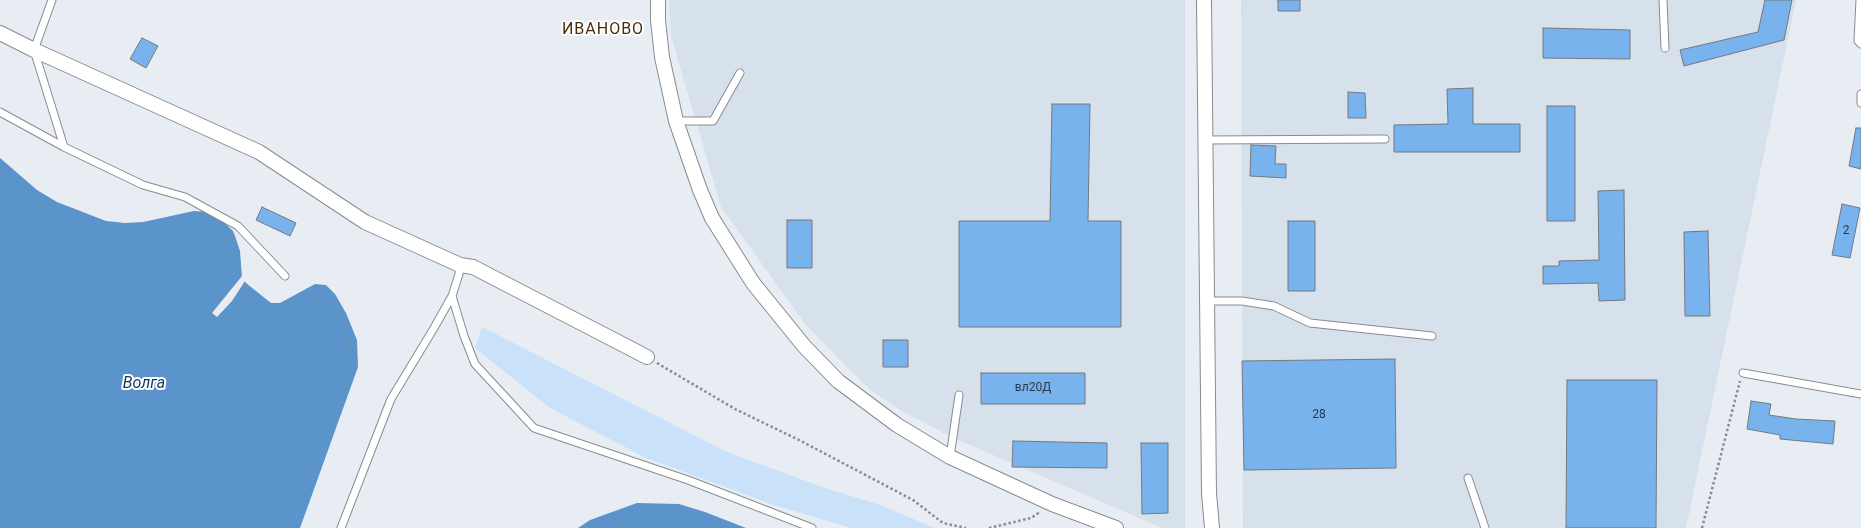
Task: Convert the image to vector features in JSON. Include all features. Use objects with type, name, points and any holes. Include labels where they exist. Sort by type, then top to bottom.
[{"type":"street","points":[[658,0],[662,57],[676,121],[700,190],[712,218],[753,283],[804,346],[838,382],[897,425],[950,458],[1052,504],[1116,528]]},
{"type":"street","points":[[1204,0],[1206,301],[1209,493],[1212,528]]},
{"type":"street","points":[[0,33],[259,152],[365,222],[460,265],[473,268],[648,357]]},
{"type":"lane","points":[[52,0],[34,50],[64,148]]},
{"type":"lane","points":[[1663,0],[1665,48]]},
{"type":"lane","points":[[1859,42],[1860,0]]},
{"type":"lane","points":[[676,121],[713,120],[740,72]]},
{"type":"lane","points":[[1861,94],[1861,103]]},
{"type":"lane","points":[[0,112],[64,148],[142,185],[185,197],[238,226],[285,276]]},
{"type":"lane","points":[[1205,140],[1385,139]]},
{"type":"lane","points":[[340,528],[391,399],[452,296],[460,265]]},
{"type":"lane","points":[[452,296],[475,364],[534,428],[688,480],[812,528]]},
{"type":"lane","points":[[1206,301],[1242,300],[1274,306],[1310,323],[1432,336]]},
{"type":"lane","points":[[1742,373],[1861,394]]},
{"type":"lane","points":[[950,458],[959,395]]},
{"type":"lane","points":[[1468,478],[1485,528]]},
{"type":"path","points":[[227,241],[232,231]]},
{"type":"path","points":[[244,288],[246,283]]},
{"type":"path","points":[[349,346],[358,344]]},
{"type":"path","points":[[648,357],[673,374],[735,409],[801,440],[861,474],[913,500],[943,523],[966,528]]},
{"type":"path","points":[[1702,528],[1742,373]]},
{"type":"path","points":[[989,528],[1031,518],[1052,504]]},
{"type":"shaded area","points":[[669,0],[1185,0],[1185,528],[1162,528],[954,438],[900,410],[868,388],[806,325],[721,207],[671,36]]},
{"type":"shaded area","points":[[1241,0],[1796,0],[1686,528],[1243,528]]},
{"type":"shaded area","points":[[482,327],[727,452],[825,488],[877,504],[935,528],[851,528],[774,505],[646,458],[550,408],[475,348]]},
{"type":"water","name":"Волга","points":[[0,158],[37,190],[57,202],[106,221],[143,222],[194,211],[209,212],[217,216],[233,231],[240,251],[242,277],[246,283],[271,303],[280,303],[315,284],[326,285],[335,294],[346,313],[357,340],[358,367],[300,528],[0,528]]},
{"type":"water","points":[[637,503],[679,504],[746,528],[578,528],[590,520]]},
{"type":"pier","points":[[242,276],[245,281],[232,301],[217,317],[212,313]]},
{"type":"building","points":[[1278,0],[1300,0],[1300,11],[1278,11]]},
{"type":"building","points":[[1765,0],[1792,0],[1784,40],[1684,66],[1680,50],[1758,32]]},
{"type":"building","points":[[1543,28],[1630,30],[1630,59],[1543,58]]},
{"type":"building","points":[[142,38],[158,46],[146,68],[130,59]]},
{"type":"building","points":[[1473,88],[1473,124],[1520,124],[1520,152],[1394,152],[1394,125],[1448,124],[1447,89]]},
{"type":"building","points":[[1348,92],[1365,93],[1366,118],[1348,118]]},
{"type":"building","points":[[1052,104],[1090,104],[1088,221],[1121,221],[1121,327],[959,327],[959,221],[1050,221]]},
{"type":"building","points":[[1547,106],[1575,106],[1575,221],[1547,221]]},
{"type":"building","points":[[1856,128],[1861,128],[1861,169],[1849,166]]},
{"type":"building","points":[[1251,145],[1276,146],[1275,164],[1286,164],[1286,178],[1250,176]]},
{"type":"building","points":[[1624,190],[1625,300],[1599,301],[1598,283],[1543,284],[1543,266],[1559,266],[1559,261],[1599,260],[1598,191]]},
{"type":"building","points":[[1842,204],[1860,208],[1850,258],[1832,255]]},
{"type":"building","points":[[262,207],[296,223],[290,236],[256,220]]},
{"type":"building","points":[[787,220],[812,220],[812,268],[787,268]]},
{"type":"building","points":[[1288,221],[1315,221],[1315,291],[1288,291]]},
{"type":"building","points":[[1708,231],[1710,316],[1685,316],[1684,232]]},
{"type":"building","points":[[883,340],[908,340],[908,367],[883,367]]},
{"type":"building","points":[[1395,359],[1396,468],[1244,470],[1242,361]]},
{"type":"building","points":[[981,373],[1085,373],[1085,404],[981,404]]},
{"type":"building","points":[[1567,380],[1657,380],[1656,528],[1566,528]]},
{"type":"building","points":[[1751,401],[1771,404],[1769,415],[1796,419],[1835,421],[1833,444],[1780,439],[1780,435],[1747,429]]},
{"type":"building","points":[[1013,441],[1107,443],[1107,468],[1012,467]]},
{"type":"building","points":[[1141,443],[1168,443],[1168,513],[1142,514]]},
{"type":"district","name":"ИВАНОВО","points":[[603,30]]}]
